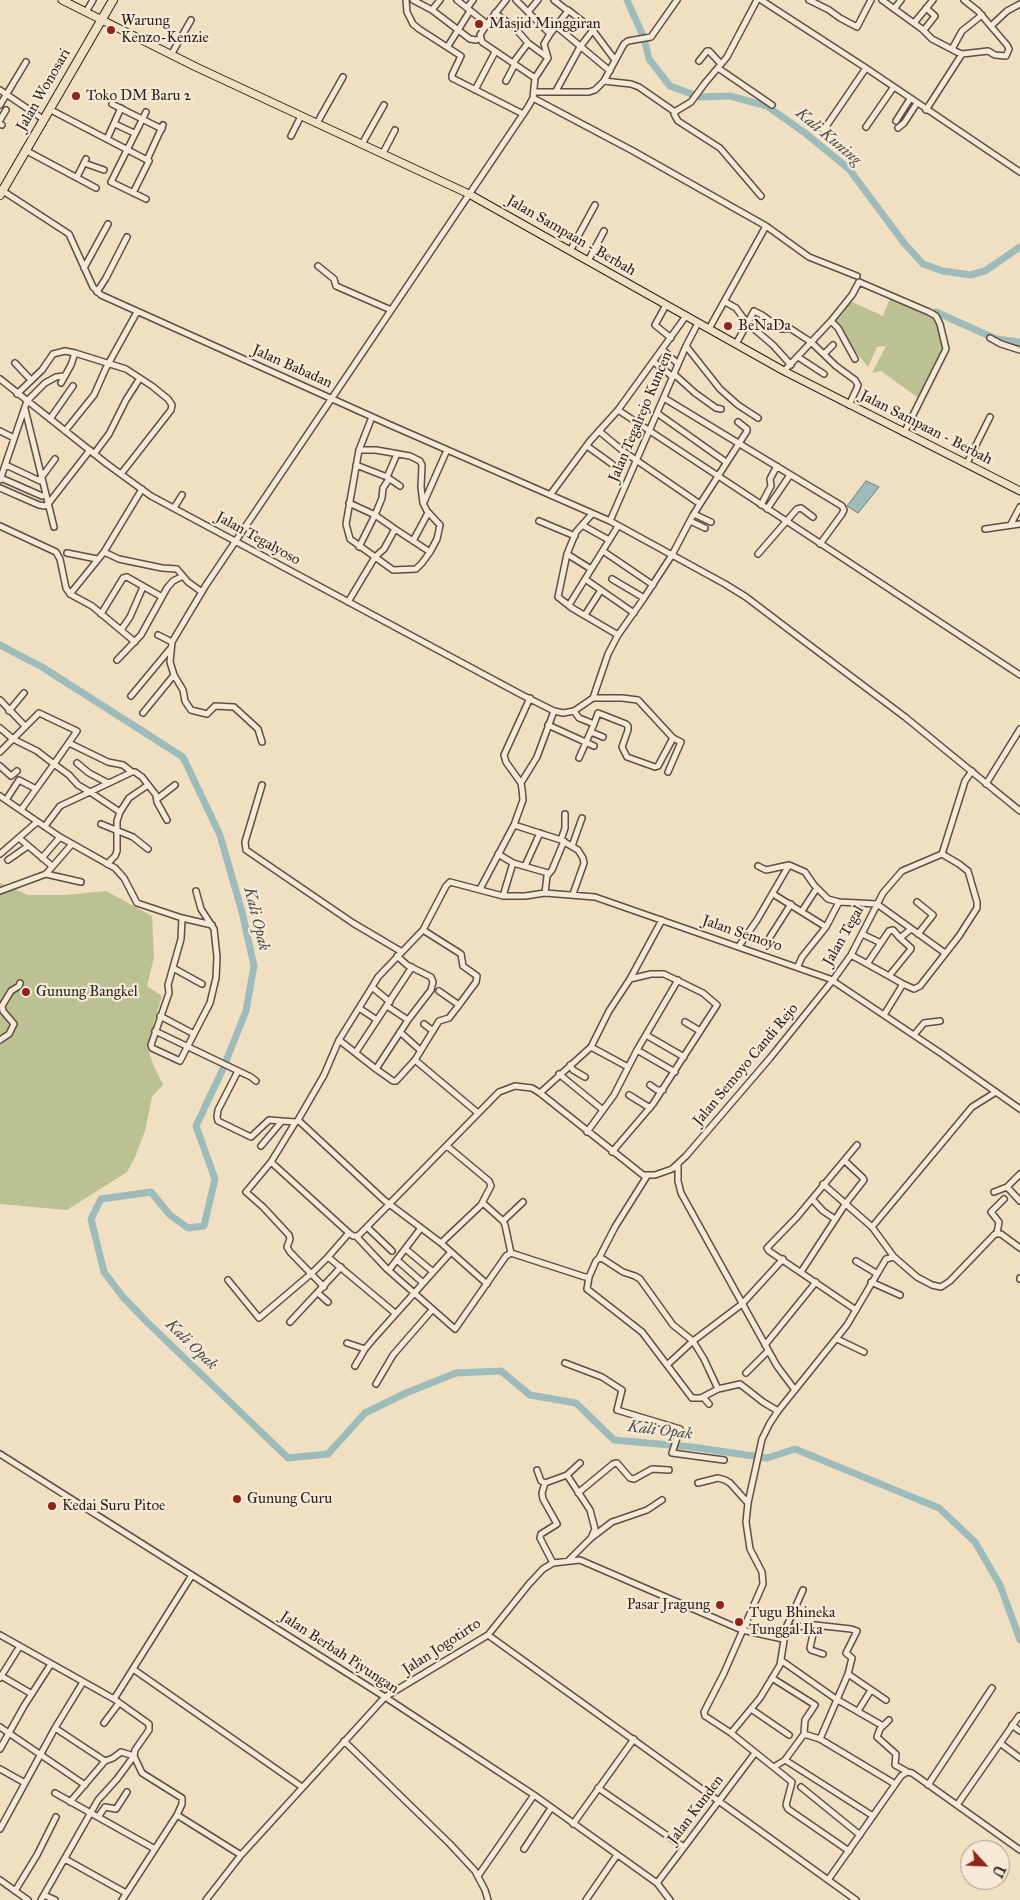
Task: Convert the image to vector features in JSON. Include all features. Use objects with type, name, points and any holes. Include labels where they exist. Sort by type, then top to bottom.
[{"type":"highway","name":"Jalan Wonosari","points":[[1,191],[112,0]]},
{"type":"main road","name":"Jalan Sampaan - Berbah","points":[[62,0],[171,55],[469,194],[784,371],[1020,491]]},
{"type":"street","points":[[86,12],[93,0]]},
{"type":"street","points":[[406,0],[407,12],[413,24],[461,56],[452,78],[523,114]]},
{"type":"street","points":[[413,0],[432,10],[470,39],[476,40],[481,38]]},
{"type":"street","points":[[432,10],[440,0]]},
{"type":"street","points":[[457,0],[487,24]]},
{"type":"street","points":[[448,46],[459,30],[473,0]]},
{"type":"street","points":[[506,0],[480,35],[482,42],[535,78]]},
{"type":"street","points":[[516,0],[550,34]]},
{"type":"street","points":[[528,12],[538,0]]},
{"type":"street","points":[[554,0],[593,30],[615,60]]},
{"type":"street","points":[[534,92],[592,91],[604,81],[622,47],[628,41],[651,37],[677,0]]},
{"type":"street","points":[[675,112],[691,102],[727,57],[757,0]]},
{"type":"street","points":[[761,0],[1020,172]]},
{"type":"street","points":[[809,0],[857,27],[871,0]]},
{"type":"street","points":[[826,8],[829,0]]},
{"type":"street","points":[[882,0],[914,22],[932,39],[962,54],[988,51],[1006,56],[1009,47],[982,15],[964,0]]},
{"type":"street","points":[[894,9],[901,0]]},
{"type":"street","points":[[914,22],[933,0]]},
{"type":"street","points":[[991,26],[1007,11],[1020,4]]},
{"type":"street","points":[[924,30],[935,16],[926,8]]},
{"type":"street","points":[[262,742],[258,729],[234,708],[215,706],[207,714],[191,710],[170,662],[172,642],[202,592],[523,114],[533,98],[535,78],[548,58],[544,44],[568,10]]},
{"type":"street","points":[[496,13],[515,28],[528,43],[548,58]]},
{"type":"street","points":[[952,48],[962,31],[982,15]]},
{"type":"street","points":[[171,55],[191,20]]},
{"type":"street","points":[[556,26],[610,71]]},
{"type":"street","points":[[556,91],[580,47],[593,30]]},
{"type":"street","points":[[506,81],[514,64],[528,43]]},
{"type":"street","points":[[699,61],[709,51],[720,66],[772,105]]},
{"type":"street","points":[[475,90],[495,52]]},
{"type":"street","points":[[926,110],[962,54]]},
{"type":"street","points":[[0,105],[26,62]]},
{"type":"street","points":[[823,131],[866,68]]},
{"type":"street","points":[[317,123],[343,76]]},
{"type":"street","points":[[604,81],[635,85],[675,112],[674,114],[678,121],[720,148],[761,196]]},
{"type":"street","points":[[866,127],[893,88]]},
{"type":"street","points":[[0,90],[44,119]]},
{"type":"street","points":[[533,98],[581,122],[766,226],[809,257],[857,276]]},
{"type":"street","points":[[896,121],[910,99]]},
{"type":"street","points":[[112,104],[142,120],[162,127],[147,160],[149,161],[133,193]]},
{"type":"street","points":[[898,128],[904,123],[917,104]]},
{"type":"street","points":[[362,144],[384,105]]},
{"type":"street","points":[[107,139],[115,124],[120,108]]},
{"type":"street","points":[[49,109],[147,160]]},
{"type":"street","points":[[1,123],[6,110]]},
{"type":"street","points":[[146,112],[111,182],[146,199]]},
{"type":"street","points":[[291,136],[301,116]]},
{"type":"street","points":[[115,124],[134,133]]},
{"type":"street","points":[[383,153],[395,130]]},
{"type":"street","points":[[25,150],[96,188]]},
{"type":"street","points":[[77,177],[85,161],[104,170]]},
{"type":"street","points":[[1,191],[69,234],[96,292],[106,278],[127,237]]},
{"type":"street","points":[[570,251],[595,205]]},
{"type":"street","points":[[84,268],[108,224]]},
{"type":"street","points":[[710,327],[766,226]]},
{"type":"street","points":[[588,261],[604,232]]},
{"type":"street","points":[[318,266],[334,279],[336,286],[391,310]]},
{"type":"street","points":[[784,371],[831,321],[852,295],[859,282],[936,316],[940,324],[946,349],[904,433]]},
{"type":"street","name":"Jalan Babadan","points":[[96,292],[109,300],[610,521],[672,555],[746,597],[905,717],[1020,811]]},
{"type":"street","points":[[728,303],[736,308],[747,323],[773,345],[791,365]]},
{"type":"street","points":[[666,305],[655,325],[671,338]]},
{"type":"street","points":[[736,344],[755,311],[781,328],[791,329],[811,342],[858,385],[849,405]]},
{"type":"street","points":[[65,431],[94,395],[109,362],[137,312]]},
{"type":"street","points":[[550,496],[586,446],[618,410],[686,316]]},
{"type":"street","points":[[831,321],[841,333],[856,358]]},
{"type":"street","name":"Jalan Tegalrejo Kuncen","points":[[610,521],[686,346],[698,323]]},
{"type":"street","points":[[990,338],[1020,350]]},
{"type":"street","points":[[824,354],[833,345]]},
{"type":"street","points":[[686,346],[720,389],[738,405],[758,418]]},
{"type":"street","points":[[663,350],[678,364]]},
{"type":"street","points":[[18,394],[42,370],[53,354],[65,351],[109,362],[126,369],[168,399],[172,405],[171,410],[121,474]]},
{"type":"street","points":[[61,383],[75,353]]},
{"type":"street","points":[[798,357],[824,374]]},
{"type":"street","points":[[654,362],[716,408],[721,409]]},
{"type":"street","points":[[15,363],[31,380]]},
{"type":"street","points":[[42,496],[1,479],[27,401],[45,383],[56,377],[64,376]]},
{"type":"street","points":[[0,488],[39,505],[46,505],[108,434],[140,378]]},
{"type":"street","name":"Jalan Tegalyoso","points":[[0,379],[142,489],[348,602],[554,711]]},
{"type":"street","points":[[0,388],[5,384]]},
{"type":"street","points":[[50,419],[73,386]]},
{"type":"street","points":[[664,398],[844,508],[842,514],[820,544]]},
{"type":"street","points":[[24,410],[46,505]]},
{"type":"street","points":[[618,410],[1020,676]]},
{"type":"street","points":[[657,413],[726,462]]},
{"type":"street","points":[[359,450],[366,449],[410,456],[421,462],[420,487],[423,503],[428,512],[440,525],[430,552],[416,569],[393,570],[360,547],[347,534],[346,524],[349,503],[359,450],[372,417]]},
{"type":"street","points":[[966,463],[990,417]]},
{"type":"street","points":[[521,783],[537,757],[554,711],[563,713],[574,711],[592,698],[608,654],[618,635],[672,555],[700,504],[747,430],[738,422]]},
{"type":"street","points":[[0,431],[14,438]]},
{"type":"street","points":[[599,431],[623,451],[700,504]]},
{"type":"street","points":[[586,446],[612,464]]},
{"type":"street","points":[[423,503],[447,450]]},
{"type":"street","points":[[360,547],[382,498],[397,454]]},
{"type":"street","points":[[54,527],[42,496],[40,479],[55,459]]},
{"type":"street","points":[[6,465],[40,479]]},
{"type":"street","points":[[356,465],[388,478],[400,486]]},
{"type":"street","points":[[761,505],[771,486],[770,479],[777,466]]},
{"type":"street","points":[[767,509],[790,475]]},
{"type":"street","points":[[70,594],[104,552],[142,489]]},
{"type":"street","points":[[174,508],[182,495]]},
{"type":"street","points":[[349,503],[375,515],[430,552]]},
{"type":"street","points":[[1011,524],[1020,507]]},
{"type":"street","points":[[758,554],[785,521],[800,508],[813,517]]},
{"type":"street","points":[[413,541],[428,512]]},
{"type":"street","points":[[592,514],[575,536],[567,554],[558,596],[569,605],[618,635]]},
{"type":"street","points":[[694,514],[710,522]]},
{"type":"street","points":[[539,521],[575,536]]},
{"type":"street","points":[[690,521],[705,528]]},
{"type":"street","points":[[985,529],[1020,524]]},
{"type":"street","points":[[582,525],[609,540]]},
{"type":"street","points":[[0,526],[56,552],[60,559],[70,594],[92,606],[135,642]]},
{"type":"street","points":[[569,605],[618,526]]},
{"type":"street","points":[[348,602],[375,557],[384,549],[395,529]]},
{"type":"street","points":[[603,550],[653,585]]},
{"type":"street","points":[[104,552],[119,558],[162,568],[177,569],[193,587],[202,592]]},
{"type":"street","points":[[67,553],[97,559]]},
{"type":"street","points":[[567,554],[591,569]]},
{"type":"street","points":[[117,660],[135,642],[145,628],[173,581],[183,576]]},
{"type":"street","points":[[101,614],[123,578],[127,577],[162,597]]},
{"type":"street","points":[[585,579],[634,612]]},
{"type":"street","points":[[612,579],[644,598]]},
{"type":"street","points":[[121,630],[130,617],[143,587]]},
{"type":"street","points":[[585,615],[601,590]]},
{"type":"street","points":[[158,635],[172,642]]},
{"type":"street","points":[[131,696],[170,649]]},
{"type":"street","points":[[143,713],[174,674]]},
{"type":"street","points":[[9,711],[24,693]]},
{"type":"street","points":[[480,889],[516,821],[523,800],[521,783],[506,762],[504,755],[530,698]]},
{"type":"street","points":[[592,698],[638,700],[674,738],[681,742],[668,772]]},
{"type":"street","points":[[0,700],[25,726]]},
{"type":"street","points":[[574,711],[579,718],[594,724]]},
{"type":"street","points":[[0,752],[39,713],[76,730],[69,743],[21,810]]},
{"type":"street","points":[[579,758],[598,713],[628,726],[622,747],[627,757],[631,760],[655,767],[658,766],[674,738]]},
{"type":"street","points":[[548,725],[594,746]]},
{"type":"street","points":[[0,728],[13,739],[37,751],[69,775],[78,785],[120,812]]},
{"type":"street","points":[[986,784],[1020,729]]},
{"type":"street","points":[[591,732],[603,737]]},
{"type":"street","points":[[69,743],[108,762],[123,765],[142,777],[157,799],[167,820]]},
{"type":"street","points":[[77,763],[108,783]]},
{"type":"street","points":[[0,766],[11,776],[17,771]]},
{"type":"street","points":[[850,955],[903,984],[917,989],[968,922],[977,908],[978,902],[968,871],[942,854],[966,777],[972,771]]},
{"type":"street","points":[[45,826],[60,806],[132,772]]},
{"type":"street","points":[[6,800],[20,780],[36,789]]},
{"type":"street","points":[[107,864],[115,856],[116,828],[120,812],[130,798],[148,785]]},
{"type":"street","points":[[157,799],[175,785]]},
{"type":"street","points":[[262,785],[246,839],[246,850],[399,954],[412,967],[431,977],[434,982],[431,990],[408,1020],[376,1069]]},
{"type":"street","points":[[0,796],[60,837],[115,868],[124,878],[137,903],[182,918],[212,925]]},
{"type":"street","points":[[545,893],[550,872],[563,841],[565,814]]},
{"type":"street","points":[[572,846],[582,818]]},
{"type":"street","points":[[516,821],[540,833],[563,841],[581,854],[584,861],[583,868],[573,894]]},
{"type":"street","points":[[0,854],[37,822]]},
{"type":"street","points":[[102,824],[116,828],[136,839],[148,849]]},
{"type":"street","points":[[525,866],[540,833]]},
{"type":"street","points":[[42,858],[60,837]]},
{"type":"street","points":[[19,838],[52,866]]},
{"type":"street","points":[[0,891],[46,874],[72,844]]},
{"type":"street","points":[[8,860],[28,846]]},
{"type":"street","points":[[498,854],[513,863],[558,874]]},
{"type":"street","name":"Jalan Tegal","points":[[833,980],[850,955],[883,893],[902,872],[942,854]]},
{"type":"street","points":[[503,896],[513,863]]},
{"type":"street","points":[[758,866],[766,870],[789,865],[805,872],[828,899],[839,902],[876,904],[945,953]]},
{"type":"street","points":[[739,946],[773,894],[789,865]]},
{"type":"street","points":[[46,874],[81,882]]},
{"type":"street","name":"Jalan Semoyo","points":[[423,930],[446,886],[450,882],[503,896],[525,896],[545,893],[573,894],[602,899],[798,966],[833,980],[1020,1109]]},
{"type":"street","points":[[802,911],[817,888]]},
{"type":"street","points":[[182,918],[181,940],[168,985],[169,993],[151,1045],[152,1048],[180,1061],[210,1003],[216,978],[217,957],[214,929],[202,909],[196,891]]},
{"type":"street","points":[[773,894],[826,927]]},
{"type":"street","points":[[798,966],[802,957],[826,927],[839,902]]},
{"type":"street","points":[[917,902],[934,915],[918,934]]},
{"type":"street","points":[[770,937],[790,904]]},
{"type":"street","points":[[540,1093],[559,1074],[592,1047],[610,1011],[630,980],[662,920]]},
{"type":"street","points":[[900,938],[912,929]]},
{"type":"street","points":[[324,1287],[290,1252],[288,1247],[289,1235],[263,1207],[246,1194],[246,1190],[271,1162],[296,1122],[327,1068],[339,1040],[378,978],[423,930],[461,954],[463,966],[477,976],[476,982],[449,1018],[439,1021],[415,1060],[400,1079],[393,1082],[339,1040]]},
{"type":"street","points":[[867,964],[891,930],[911,949],[889,976]]},
{"type":"street","points":[[862,934],[882,943]]},
{"type":"street","points":[[356,1052],[412,967]]},
{"type":"street","points":[[173,968],[202,984]]},
{"type":"street","points":[[612,1152],[663,1090],[717,1005],[703,993],[659,973],[630,980]]},
{"type":"street","points":[[587,1132],[618,1089],[637,1050],[678,980]]},
{"type":"street","name":"Jalan Semoyo Candi Rejo","points":[[678,1164],[770,1058],[833,980]]},
{"type":"street","points":[[0,1040],[9,1034],[14,1024],[2,1011],[2,1006],[11,991],[19,986],[20,983]]},
{"type":"street","points":[[884,1014],[903,984]]},
{"type":"street","points":[[372,987],[388,1004],[408,1020]]},
{"type":"street","points":[[439,991],[459,1005]]},
{"type":"street","points":[[359,1008],[377,1020]]},
{"type":"street","points":[[160,1016],[194,1034]]},
{"type":"street","points":[[914,1035],[924,1023],[940,1021]]},
{"type":"street","points":[[684,1022],[700,1031]]},
{"type":"street","points":[[424,1024],[433,1030]]},
{"type":"street","points":[[155,1031],[256,1081]]},
{"type":"street","points":[[400,1032],[420,1050]]},
{"type":"street","points":[[646,1035],[684,1057]]},
{"type":"street","points":[[592,1047],[628,1067]]},
{"type":"street","points":[[637,1050],[675,1072]]},
{"type":"street","points":[[415,1060],[478,1113]]},
{"type":"street","points":[[570,1066],[585,1077]]},
{"type":"street","points":[[238,1071],[218,1110],[218,1121],[251,1137],[269,1120],[296,1122],[390,1204],[441,1243],[488,1284]]},
{"type":"street","points":[[559,1074],[603,1110]]},
{"type":"street","points":[[650,1085],[657,1090],[663,1090]]},
{"type":"street","points":[[356,1236],[368,1228],[499,1092],[509,1087],[527,1087],[540,1093],[612,1152],[647,1176]]},
{"type":"street","points":[[872,1227],[972,1107],[996,1092]]},
{"type":"street","points":[[629,1095],[650,1108]]},
{"type":"street","points":[[261,1146],[282,1121]]},
{"type":"street","points":[[856,1310],[766,1248],[797,1217],[858,1145]]},
{"type":"street","points":[[441,1243],[483,1203],[491,1186],[490,1183],[447,1146]]},
{"type":"street","points":[[801,1272],[864,1178],[844,1161]]},
{"type":"street","points":[[271,1162],[349,1233],[356,1236],[389,1270],[455,1329]]},
{"type":"street","points":[[678,1164],[672,1169],[647,1176],[615,1227],[589,1277],[587,1286],[589,1292],[642,1332],[692,1398],[703,1397],[718,1389],[736,1384],[744,1385],[763,1402],[778,1411]]},
{"type":"street","points":[[678,1164],[678,1181],[681,1193],[718,1256],[776,1366],[795,1390]]},
{"type":"street","points":[[994,1192],[1007,1187],[1020,1174]]},
{"type":"street","points":[[823,1184],[832,1194],[846,1203],[872,1227],[894,1257],[917,1277],[932,1285],[941,1287],[950,1281],[991,1236],[998,1233]]},
{"type":"street","points":[[1007,1187],[1020,1201]]},
{"type":"street","points":[[812,1199],[835,1219]]},
{"type":"street","points":[[998,1233],[1000,1222],[991,1212],[1004,1199]]},
{"type":"street","points":[[503,1221],[523,1202]]},
{"type":"street","points":[[483,1203],[503,1221],[511,1253]]},
{"type":"street","points":[[368,1228],[392,1251]]},
{"type":"street","points":[[389,1270],[421,1228]]},
{"type":"street","points":[[228,1280],[259,1318],[312,1273],[349,1233]]},
{"type":"street","points":[[998,1233],[1020,1248]]},
{"type":"street","points":[[408,1251],[432,1271]]},
{"type":"street","points":[[355,1366],[365,1348],[413,1292],[451,1252]]},
{"type":"street","points":[[511,1253],[580,1276],[589,1277]]},
{"type":"street","points":[[451,1334],[506,1256],[511,1253]]},
{"type":"street","points":[[328,1257],[395,1313]]},
{"type":"street","points":[[849,1850],[788,1808],[786,1805],[792,1782],[731,1733],[705,1716],[704,1712],[724,1673],[763,1584],[762,1572],[754,1559],[747,1536],[746,1522],[748,1503],[764,1433],[778,1411],[837,1339],[886,1259],[894,1257]]},
{"type":"street","points":[[599,1258],[610,1262],[623,1272],[636,1276],[673,1325],[693,1341],[718,1389]]},
{"type":"street","points":[[667,1365],[693,1341],[742,1304],[783,1259]]},
{"type":"street","points":[[397,1260],[422,1282]]},
{"type":"street","points":[[856,1261],[876,1273]]},
{"type":"street","points":[[290,1322],[341,1267]]},
{"type":"street","points":[[765,1345],[816,1282]]},
{"type":"street","points":[[871,1282],[900,1295]]},
{"type":"street","points":[[318,1293],[328,1302]]},
{"type":"street","points":[[376,1384],[393,1354],[432,1310]]},
{"type":"street","points":[[837,1339],[864,1352]]},
{"type":"street","points":[[347,1343],[365,1348]]},
{"type":"street","points":[[746,1373],[768,1351]]},
{"type":"street","points":[[565,1363],[602,1377],[622,1390],[617,1410],[680,1429],[672,1453],[724,1460]]},
{"type":"street","points":[[703,1397],[709,1404]]},
{"type":"street","name":"Jalan Berbah Piyungan","points":[[0,1454],[385,1697],[534,1795],[657,1883],[670,1900]]},
{"type":"street","points":[[545,1483],[567,1475],[580,1463]]},
{"type":"street","points":[[578,1493],[613,1464],[617,1463],[630,1478],[634,1479],[652,1469],[669,1470]]},
{"type":"street","points":[[537,1470],[541,1481],[545,1483]]},
{"type":"street","points":[[567,1475],[593,1517],[595,1529],[591,1538]]},
{"type":"street","points":[[698,1483],[718,1478],[726,1480],[748,1503]]},
{"type":"street","points":[[545,1483],[542,1493],[543,1499],[557,1524],[541,1534],[540,1538],[553,1563]]},
{"type":"street","points":[[569,1560],[591,1538],[612,1522],[647,1510],[662,1500]]},
{"type":"street","points":[[580,1550],[580,1560]]},
{"type":"street","name":"Jalan Jogotirto","points":[[206,1900],[241,1855],[385,1697],[488,1635],[529,1584],[553,1563],[580,1560],[742,1630],[783,1639]]},
{"type":"street","points":[[114,1698],[192,1574]]},
{"type":"street","points":[[731,1733],[760,1698],[782,1661],[783,1639],[786,1628],[803,1590]]},
{"type":"street","points":[[786,1628],[815,1625],[857,1631],[846,1653],[852,1658],[848,1674],[836,1698],[820,1739]]},
{"type":"street","points":[[815,1625],[810,1648],[823,1654]]},
{"type":"street","points":[[0,1635],[114,1698],[149,1724],[150,1727],[135,1750],[134,1756],[98,1800],[42,1897],[55,1900]]},
{"type":"street","points":[[488,1635],[856,1900]]},
{"type":"street","points":[[20,1646],[1,1677],[32,1694]]},
{"type":"street","points":[[782,1661],[836,1698],[883,1726]]},
{"type":"street","points":[[0,1749],[51,1664]]},
{"type":"street","points":[[133,1669],[302,1787]]},
{"type":"street","points":[[848,1674],[886,1700]]},
{"type":"street","points":[[772,1678],[815,1705],[805,1720],[804,1734],[785,1760],[774,1767]]},
{"type":"street","points":[[0,1829],[55,1728],[83,1682]]},
{"type":"street","points":[[928,1785],[992,1688]]},
{"type":"street","points":[[858,1711],[870,1690]]},
{"type":"street","points":[[104,1723],[119,1703]]},
{"type":"street","points":[[751,1709],[789,1735]]},
{"type":"street","points":[[958,1805],[1019,1716]]},
{"type":"street","points":[[889,1720],[877,1737],[896,1754],[895,1765],[958,1805],[1020,1850]]},
{"type":"street","points":[[1012,1725],[1020,1731]]},
{"type":"street","points":[[0,1728],[84,1786]]},
{"type":"street","points":[[55,1728],[105,1761]]},
{"type":"street","points":[[804,1734],[820,1739],[896,1784]]},
{"type":"street","points":[[573,1824],[634,1739]]},
{"type":"street","points":[[344,1741],[450,1844],[478,1876],[488,1900]]},
{"type":"street","points":[[1000,1743],[1020,1758]]},
{"type":"street","points":[[70,1802],[105,1761],[121,1752],[134,1756],[142,1773],[182,1798],[178,1815],[122,1900]]},
{"type":"street","name":"Jalan Kunden","points":[[657,1883],[755,1752]]},
{"type":"street","points":[[785,1760],[873,1816]]},
{"type":"street","points":[[0,1769],[25,1783]]},
{"type":"street","points":[[828,1880],[904,1772],[907,1772]]},
{"type":"street","points":[[801,1786],[860,1835]]},
{"type":"street","points":[[598,1788],[684,1847]]},
{"type":"street","points":[[98,1818],[105,1807],[116,1809],[127,1792]]},
{"type":"street","points":[[55,1793],[156,1850]]},
{"type":"street","points":[[478,1876],[534,1795]]},
{"type":"street","points":[[524,1848],[551,1808]]},
{"type":"street","points":[[0,1814],[6,1818]]},
{"type":"street","points":[[178,1815],[241,1855]]},
{"type":"street","points":[[16,1900],[17,1893],[56,1817]]},
{"type":"street","points":[[586,1900],[617,1855]]},
{"type":"street","points":[[64,1859],[126,1893]]},
{"type":"street","points":[[0,1880],[28,1900]]},
{"type":"green space","points":[[891,296],[936,316],[946,349],[921,400],[881,371],[872,373],[886,346],[877,347],[868,367],[831,321],[848,300],[883,316]]},
{"type":"green space","points":[[0,883],[28,895],[65,895],[106,891],[152,916],[154,957],[147,986],[162,996],[147,1046],[163,1085],[152,1097],[145,1131],[127,1172],[67,1210],[0,1204]]},
{"type":"water","points":[[866,481],[879,487],[858,513],[847,506]]},
{"type":"waterway","name":"Kali Kuning","points":[[627,0],[644,38],[649,59],[670,86],[700,97],[730,96],[767,106],[805,133],[849,169],[904,243],[923,264],[943,271],[970,275],[985,271],[1020,247]]},
{"type":"waterway","points":[[936,312],[996,339],[1020,342]]},
{"type":"waterway","name":"Kali Opak","points":[[0,645],[42,667],[183,757],[220,835],[242,912],[254,966],[246,1011],[222,1071],[196,1126],[215,1179],[204,1226],[188,1228],[170,1215],[151,1192],[101,1199],[91,1219],[104,1272],[123,1297],[147,1322],[288,1458],[328,1454],[365,1413],[406,1393],[456,1373],[501,1371],[530,1395],[576,1403],[614,1440],[692,1447],[767,1458],[795,1449],[939,1508],[975,1542],[1000,1585],[1020,1640]]},
{"type":"place","name":"Masjid Minggiran","points":[[479,24]]},
{"type":"place","name":"Warung Kenzo-Kenzie","points":[[111,30]]},
{"type":"place","name":"Toko DM Baru 2","points":[[76,96]]},
{"type":"place","name":"BeNaDa","points":[[728,326]]},
{"type":"place","name":"Gunung Bangkel","points":[[26,992]]},
{"type":"place","name":"Gunung Curu","points":[[237,1499]]},
{"type":"place","name":"Kedai Suru Pitoe","points":[[52,1506]]},
{"type":"place","name":"Pasar Jragung","points":[[720,1605]]},
{"type":"place","name":"Tugu Bhineka Tunggal Ika","points":[[739,1622]]}]
